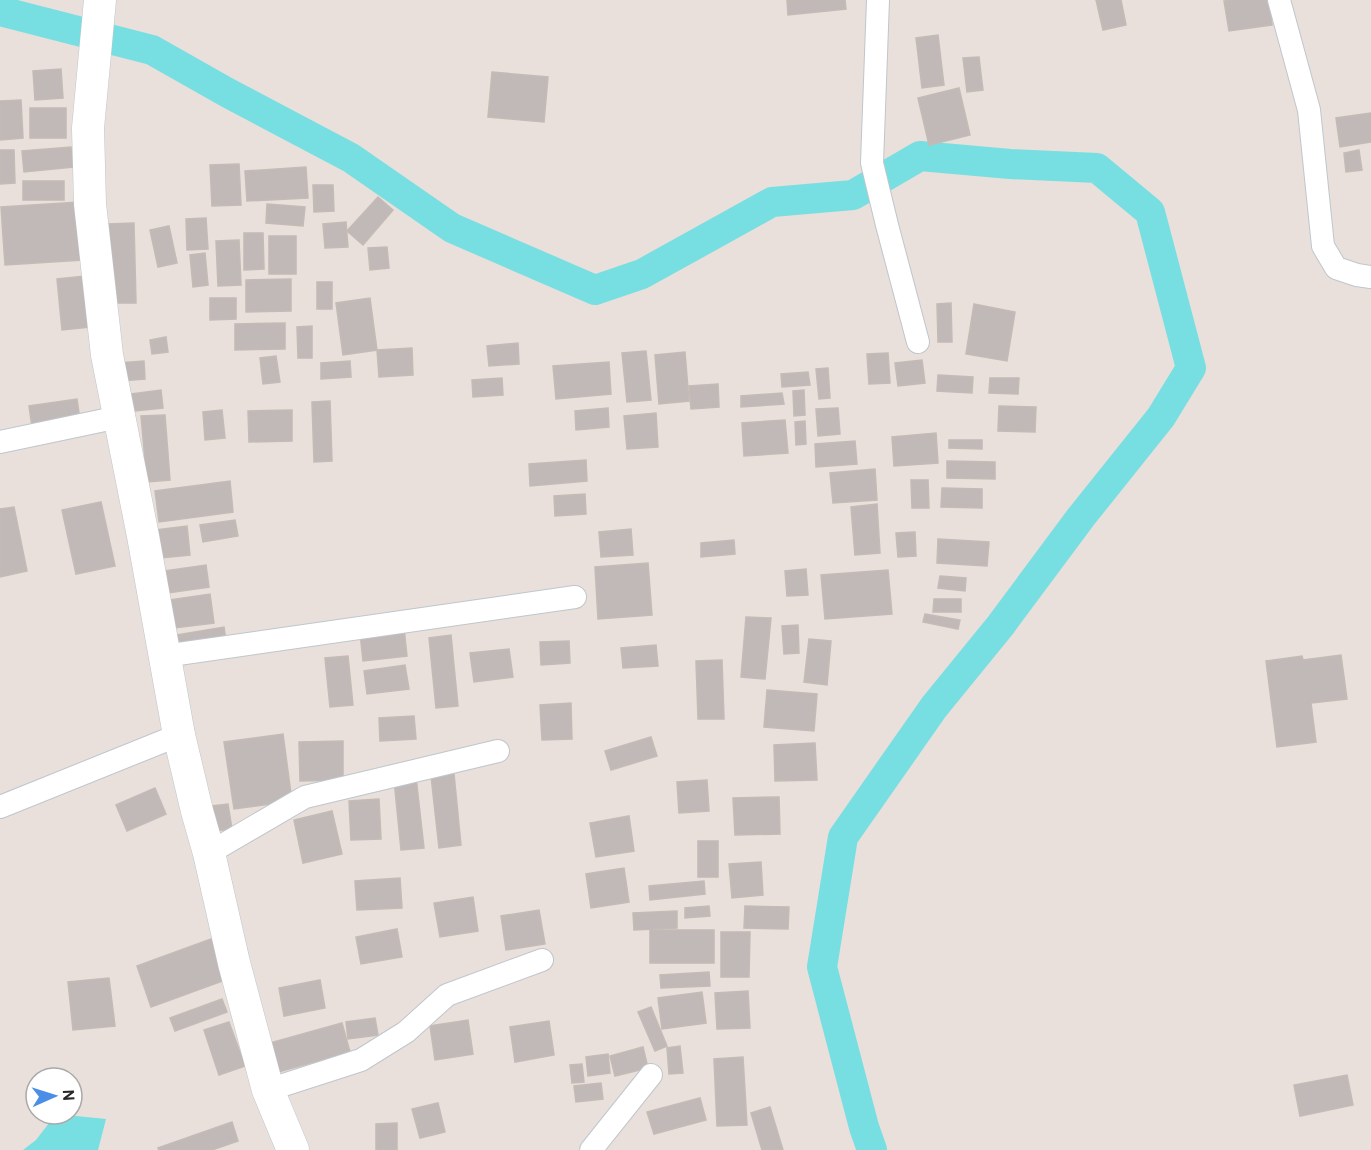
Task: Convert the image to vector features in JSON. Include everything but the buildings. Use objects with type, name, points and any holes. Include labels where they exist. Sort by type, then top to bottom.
[{"type":"street","points":[[100,0],[88,128],[90,204],[107,355],[179,735],[267,1090],[293,1150]]},
{"type":"street","points":[[878,0],[872,163],[918,342]]},
{"type":"street","points":[[1279,0],[1309,110],[1323,246],[1336,268],[1371,277]]},
{"type":"street","points":[[0,442],[119,417]]},
{"type":"street","points":[[164,656],[575,597]]},
{"type":"street","points":[[0,807],[179,735]]},
{"type":"street","points":[[209,854],[305,797],[498,751]]},
{"type":"street","points":[[267,1090],[361,1060],[406,1032],[447,995],[543,960]]},
{"type":"street","points":[[591,1150],[651,1075]]},
{"type":"water","points":[[84,1117],[106,1119],[98,1150],[23,1150],[36,1140],[47,1126],[84,1126]]},
{"type":"waterway","points":[[0,11],[152,50],[351,158],[452,228],[595,290],[642,274],[772,202],[853,195],[920,156],[1010,164],[1097,168],[1150,212],[1191,368],[1161,417],[1081,517],[1000,626],[934,707],[843,837],[822,967],[872,1150]]}]
